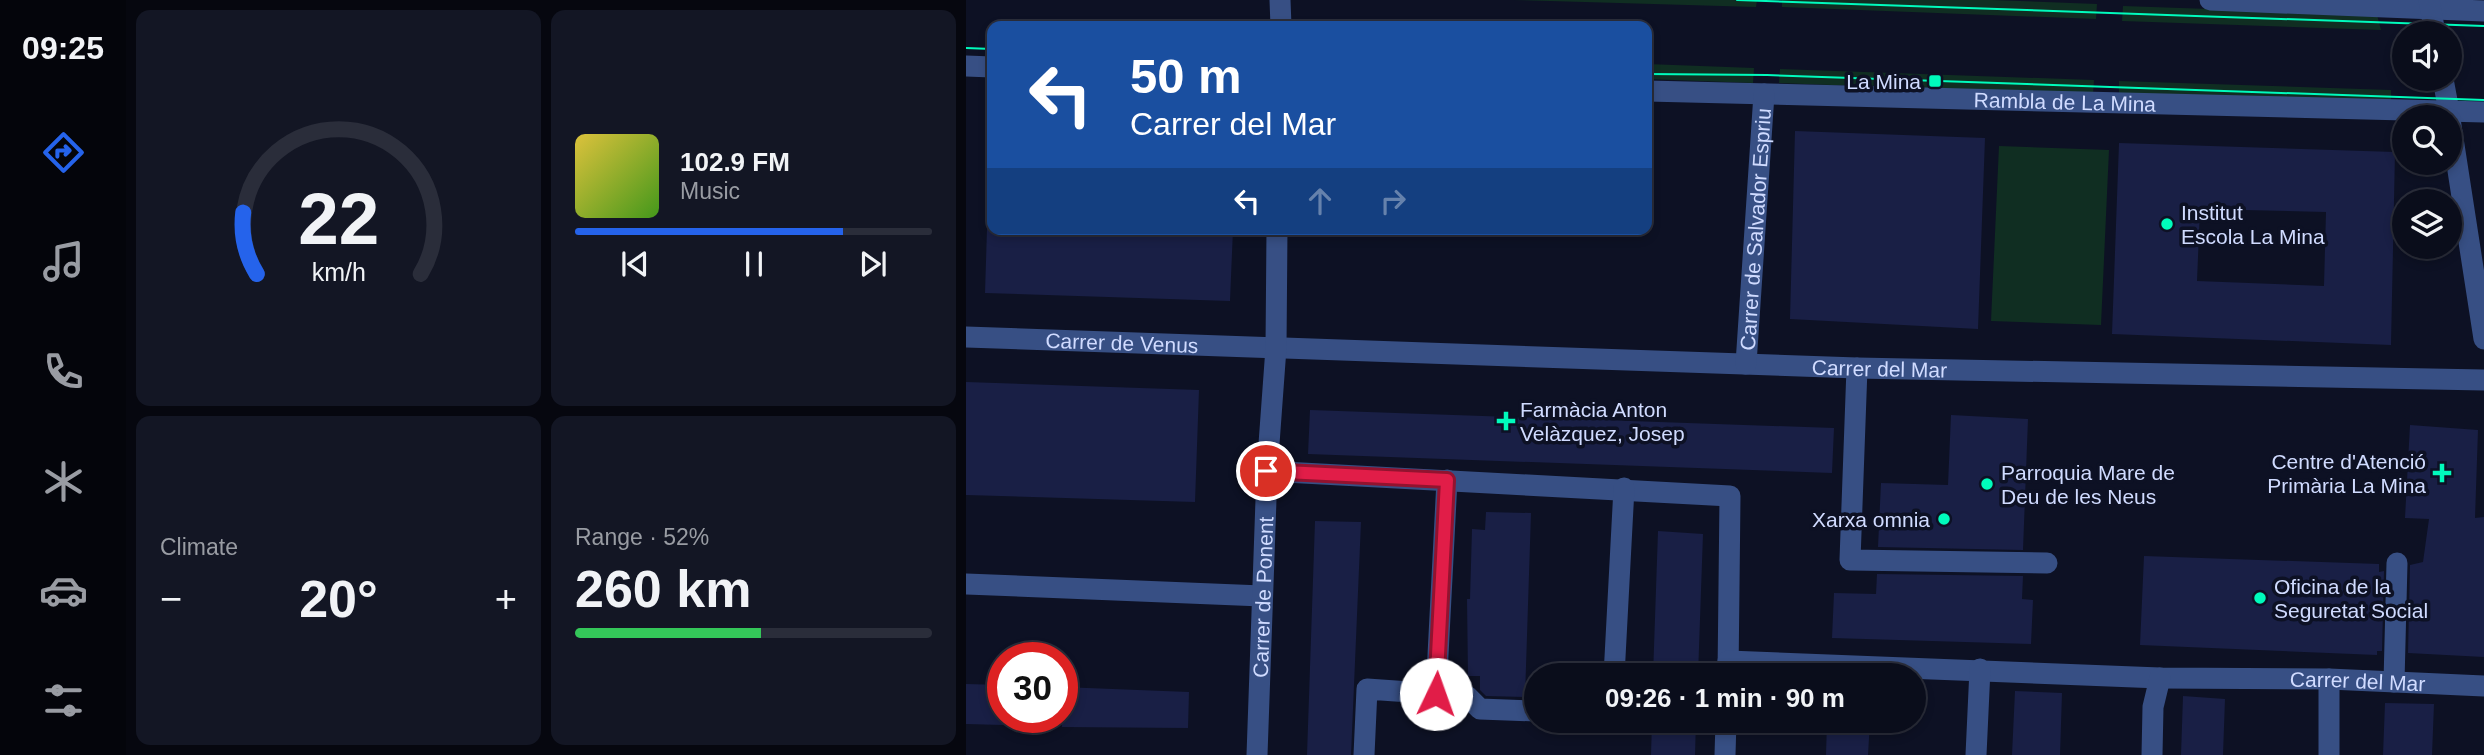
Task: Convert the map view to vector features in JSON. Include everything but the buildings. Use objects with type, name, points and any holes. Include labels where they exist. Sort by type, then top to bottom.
[{"type":"street","points":[[1280,0],[1281,21]]},
{"type":"street","points":[[2210,0],[2430,4],[2484,11]]},
{"type":"street","points":[[966,66],[987,67]]},
{"type":"street","name":"Rambla de La Mina","points":[[1652,91],[2392,114]]},
{"type":"street","name":"Carrer de Salvador Espriu","points":[[1746,364],[1764,94]]},
{"type":"street","name":"Rambla de La Mina","points":[[2462,115],[2484,112]]},
{"type":"street","points":[[2458,175],[2484,339]]},
{"type":"street","name":"Carrer de Ponent","points":[[1257,755],[1266,471],[1276,348],[1277,235]]},
{"type":"street","name":"Carrer de Venus","points":[[966,337],[1276,348]]},
{"type":"street","name":"Carrer del Mar","points":[[1276,348],[1857,368],[2484,380]]},
{"type":"street","points":[[1857,368],[1850,560],[2047,563]]},
{"type":"street","points":[[1266,471],[1624,488],[1730,496],[1728,663]]},
{"type":"street","points":[[1436,694],[1447,480]]},
{"type":"street","points":[[1615,663],[1624,488]]},
{"type":"street","points":[[2394,681],[2398,564]]},
{"type":"street","points":[[966,584],[1262,596]]},
{"type":"street","name":"Carrer del Mar","points":[[1926,669],[2160,678],[2394,681],[2484,686]]},
{"type":"street","points":[[1976,755],[1980,669]]},
{"type":"street","points":[[2152,755],[2153,707],[2160,678]]},
{"type":"street","points":[[2329,679],[2329,755]]},
{"type":"street","points":[[1364,755],[1367,689],[1467,696],[1480,709],[1524,711]]},
{"type":"street","points":[[1725,755],[1726,733]]},
{"type":"green space","points":[[1513,0],[1757,0],[1756,7]]},
{"type":"green space","points":[[1782,0],[1992,0],[2097,4],[2096,19],[1782,7]]},
{"type":"green space","points":[[2123,6],[2377,15],[2381,30],[2122,21]]},
{"type":"green space","points":[[1652,64],[1754,68],[1753,83],[1652,79]]},
{"type":"green space","points":[[1780,69],[2094,80],[2093,95],[1779,83]]},
{"type":"green space","points":[[2119,81],[2391,90],[2391,104],[2119,96]]},
{"type":"green space","points":[[1999,146],[2109,150],[2101,325],[1991,321]]},
{"type":"tram line","points":[[1737,0],[2484,26]]},
{"type":"tram line","points":[[966,48],[987,49]]},
{"type":"tram line","points":[[1652,74],[1767,75],[2484,100]]},
{"type":"place","name":"La Mina","points":[[1935,81]]},
{"type":"place","name":"Institut Escola La Mina","points":[[2167,224]]},
{"type":"place","name":"Farmàcia Anton Velàzquez, Josep","points":[[1506,421]]},
{"type":"place","name":"Centre d'Atenció Primària La Mina","points":[[2442,473]]},
{"type":"place","name":"Parroquia Mare de Deu de les Neus","points":[[1987,484]]},
{"type":"place","name":"Xarxa omnia","points":[[1944,519]]},
{"type":"place","name":"Oficina de la Seguretat Social","points":[[2260,598]]},
{"type":"route","points":[[1266,471],[1447,480],[1436,694]]}]
